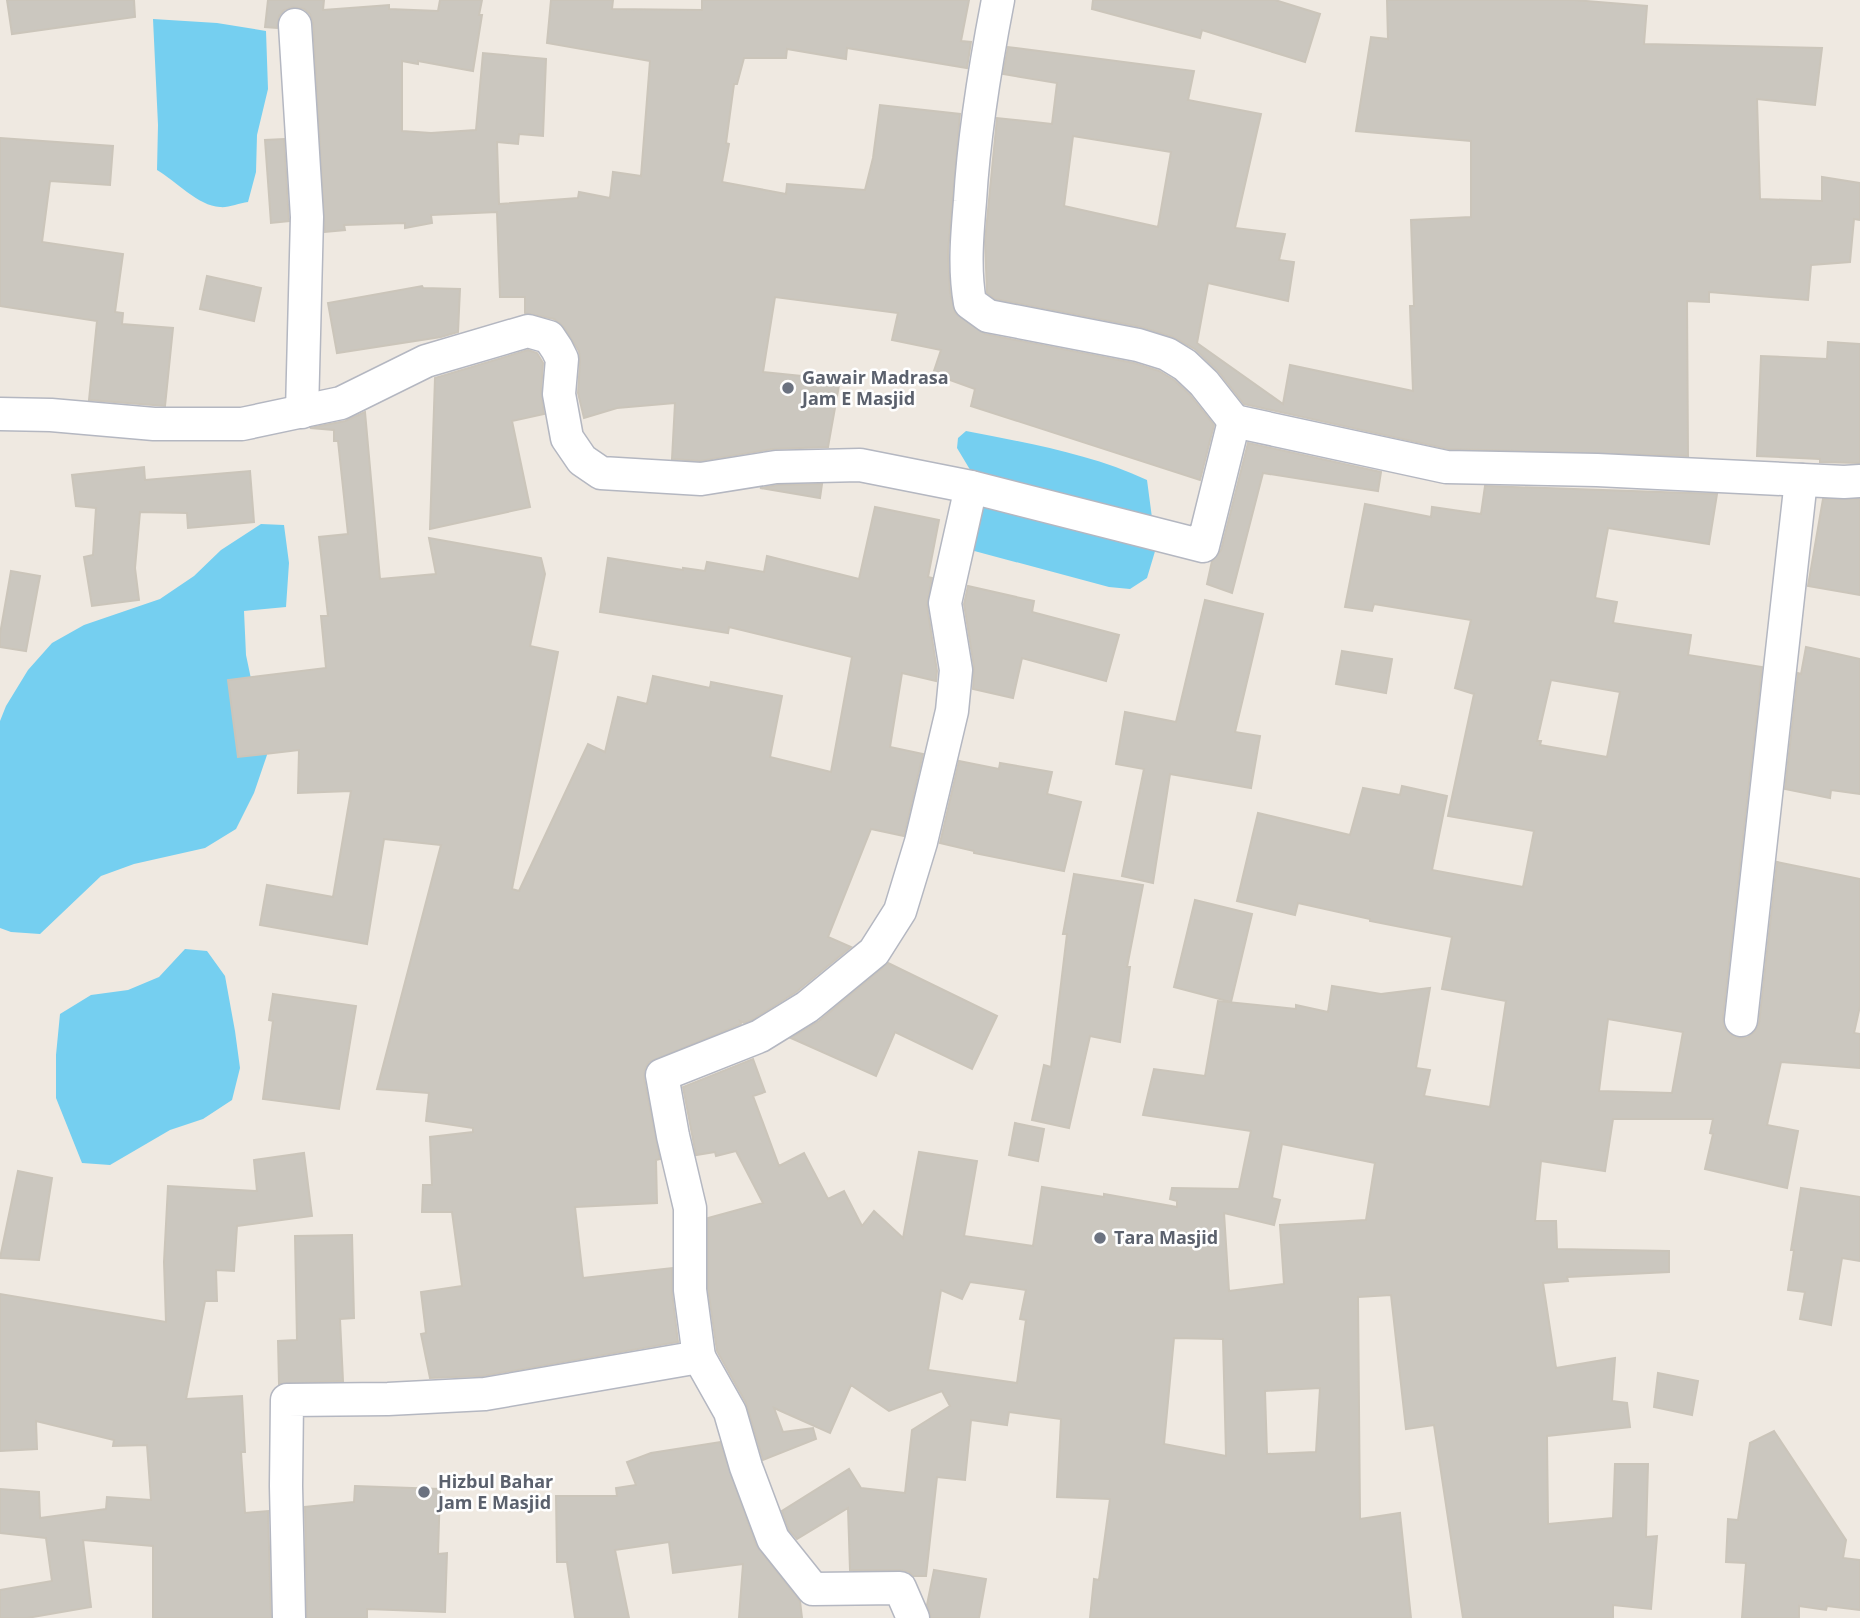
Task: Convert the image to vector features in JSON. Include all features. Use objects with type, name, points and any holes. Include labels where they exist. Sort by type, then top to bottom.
[{"type":"street","points":[[998,0],[973,147],[966,258],[970,303],[988,316],[1138,345],[1167,354],[1185,365],[1204,383],[1234,421],[1446,467],[1597,470],[1860,481]]},
{"type":"street","points":[[295,25],[307,217],[302,412]]},
{"type":"street","points":[[0,414],[51,415],[154,424],[242,424],[341,403],[426,361],[528,331],[549,337],[557,349],[562,359],[559,394],[567,438],[582,460],[601,473],[701,479],[776,467],[860,465],[971,487],[1203,546],[1234,421]]},
{"type":"street","points":[[1741,1020],[1801,480]]},
{"type":"street","points":[[913,1618],[900,1588],[813,1589],[773,1539],[746,1467],[730,1412],[699,1357],[690,1290],[690,1208],[662,1075],[760,1036],[807,1007],[874,952],[900,911],[921,842],[952,711],[956,670],[945,603],[971,487]]},
{"type":"street","points":[[289,1618],[286,1486],[288,1400],[485,1394],[699,1357]]},
{"type":"water","points":[[153,19],[217,23],[266,31],[268,89],[257,135],[256,172],[248,202],[223,207],[212,206],[195,198],[157,170],[158,125]]},
{"type":"water","points":[[966,431],[1081,456],[1147,480],[1156,548],[1147,578],[1130,589],[1109,587],[952,545],[972,473],[957,448],[958,438]]},
{"type":"water","points":[[261,524],[284,525],[289,563],[286,607],[244,611],[246,655],[267,755],[254,793],[236,829],[205,848],[134,864],[101,876],[40,934],[11,932],[0,928],[0,721],[28,670],[52,643],[84,625],[160,599],[194,576],[221,550]]},
{"type":"water","points":[[185,949],[207,951],[225,976],[240,1068],[232,1100],[203,1119],[170,1130],[110,1165],[82,1163],[56,1098],[60,1014],[91,995],[128,990],[159,977]]},
{"type":"building","points":[[7,0],[134,0],[135,17],[12,34]]},
{"type":"building","points":[[268,0],[324,0],[323,10],[389,5],[389,9],[438,11],[440,0],[482,0],[473,71],[418,61],[418,64],[402,61],[402,131],[431,133],[476,130],[483,53],[546,59],[543,136],[519,134],[518,144],[497,142],[499,204],[578,198],[579,192],[610,198],[613,172],[641,176],[650,61],[547,43],[551,0],[613,0],[612,9],[702,10],[702,0],[969,0],[961,41],[971,42],[967,68],[847,48],[846,59],[787,49],[786,58],[744,58],[737,84],[734,84],[726,143],[729,144],[722,182],[786,194],[787,184],[865,190],[873,158],[880,105],[960,114],[948,252],[950,292],[955,313],[985,334],[1134,363],[1159,371],[1174,380],[1214,425],[1200,480],[971,406],[975,389],[933,374],[941,350],[892,340],[898,313],[775,297],[763,372],[840,380],[828,447],[773,449],[700,461],[672,459],[675,403],[617,408],[584,418],[578,393],[579,351],[564,327],[554,319],[525,313],[525,297],[500,297],[497,212],[431,215],[432,223],[405,228],[405,223],[344,225],[345,230],[325,232],[313,23],[310,14],[304,9],[293,7],[284,10],[279,16],[277,28],[265,27]]},
{"type":"building","points":[[1093,0],[1275,0],[1320,14],[1305,62],[1202,30],[1200,38],[1092,9]]},
{"type":"building","points":[[1387,0],[1574,0],[1647,6],[1644,44],[1822,48],[1815,105],[1757,99],[1760,199],[1822,201],[1822,177],[1860,183],[1860,220],[1854,219],[1850,262],[1811,265],[1808,300],[1709,292],[1709,302],[1687,301],[1688,456],[1448,449],[1244,404],[1217,370],[1195,349],[1173,337],[1141,327],[995,299],[987,293],[985,241],[997,118],[1052,124],[1057,83],[1003,74],[1008,47],[1194,71],[1188,100],[1261,114],[1235,228],[1285,234],[1279,260],[1294,262],[1288,301],[1208,283],[1197,343],[1283,404],[1290,365],[1413,391],[1411,220],[1471,217],[1471,141],[1356,131],[1371,37],[1388,39]],"holes":[[[1073,136],[1171,152],[1158,227],[1064,206]]]},
{"type":"building","points":[[0,138],[113,146],[110,185],[50,181],[42,242],[123,254],[115,312],[123,313],[122,324],[173,328],[165,406],[89,400],[97,321],[0,306]]},
{"type":"building","points":[[284,139],[289,221],[271,223],[265,140]]},
{"type":"building","points":[[207,276],[261,288],[254,321],[200,309]]},
{"type":"building","points":[[422,286],[460,289],[458,332],[337,353],[328,303]]},
{"type":"building","points":[[1828,342],[1860,344],[1860,463],[1757,456],[1761,356],[1827,359]]},
{"type":"building","points":[[528,350],[537,353],[543,363],[541,393],[544,414],[512,421],[530,507],[430,529],[435,378]]},
{"type":"building","points":[[365,412],[380,579],[436,574],[429,538],[541,558],[545,574],[530,646],[558,652],[512,889],[519,891],[588,744],[605,752],[618,697],[647,704],[653,676],[710,688],[711,682],[782,696],[770,757],[831,772],[852,657],[729,627],[728,633],[600,612],[608,558],[683,570],[705,571],[707,562],[764,572],[767,556],[859,579],[875,507],[939,520],[928,577],[932,578],[927,605],[937,671],[936,681],[902,673],[890,747],[923,754],[904,836],[871,829],[828,937],[851,947],[796,992],[752,1020],[744,1023],[740,1021],[741,1024],[649,1062],[644,1078],[660,1159],[656,1160],[657,1203],[575,1207],[583,1278],[672,1268],[678,1342],[483,1376],[430,1378],[421,1334],[426,1333],[421,1292],[462,1286],[452,1212],[422,1212],[423,1185],[432,1185],[430,1137],[473,1132],[473,1128],[426,1121],[429,1093],[377,1089],[441,845],[384,839],[367,944],[260,925],[267,885],[333,897],[351,791],[298,793],[299,750],[238,757],[228,680],[326,668],[321,616],[328,616],[319,537],[348,534],[338,441],[334,441],[334,430],[310,428],[345,421]]},
{"type":"building","points":[[1248,443],[1381,472],[1378,491],[1263,473],[1232,593],[1207,584],[1212,561],[1221,550]]},
{"type":"building","points":[[144,467],[145,480],[250,471],[254,522],[188,528],[187,513],[140,512],[135,568],[139,600],[92,606],[84,557],[93,555],[96,508],[76,506],[72,475]]},
{"type":"building","points":[[822,484],[820,498],[760,488],[778,485]]},
{"type":"building","points":[[1485,486],[1717,494],[1709,544],[1608,528],[1595,598],[1617,602],[1613,623],[1691,635],[1688,655],[1762,667],[1723,1018],[1724,1027],[1730,1034],[1738,1038],[1748,1037],[1759,1023],[1777,862],[1860,879],[1860,1006],[1854,1033],[1860,1034],[1860,1068],[1781,1062],[1767,1125],[1798,1131],[1787,1188],[1705,1169],[1713,1134],[1710,1133],[1713,1119],[1613,1119],[1605,1171],[1541,1161],[1535,1221],[1556,1221],[1557,1249],[1669,1251],[1669,1272],[1567,1277],[1568,1281],[1543,1283],[1556,1368],[1615,1358],[1612,1401],[1627,1403],[1630,1427],[1547,1436],[1548,1524],[1613,1518],[1615,1464],[1648,1464],[1646,1537],[1657,1536],[1651,1609],[1613,1605],[1613,1618],[1463,1618],[1434,1425],[1406,1429],[1391,1295],[1358,1297],[1360,1519],[1400,1513],[1411,1618],[1090,1618],[1094,1579],[1099,1580],[1110,1499],[1057,1497],[1061,1419],[1009,1412],[1007,1425],[971,1420],[965,1480],[937,1477],[926,1576],[913,1576],[900,1570],[850,1570],[848,1508],[797,1539],[789,1530],[782,1511],[849,1469],[861,1488],[905,1493],[912,1430],[950,1406],[942,1391],[889,1411],[851,1385],[830,1433],[774,1408],[783,1432],[813,1428],[816,1439],[763,1460],[746,1403],[717,1351],[708,1289],[708,1218],[763,1203],[736,1151],[716,1156],[715,1152],[696,1155],[683,1087],[753,1059],[765,1092],[753,1096],[779,1166],[804,1153],[828,1199],[844,1191],[862,1226],[874,1211],[903,1238],[919,1152],[977,1161],[964,1236],[1033,1246],[1042,1187],[1104,1197],[1104,1194],[1177,1207],[1177,1201],[1170,1199],[1172,1188],[1239,1189],[1251,1131],[1143,1115],[1154,1069],[1205,1076],[1218,1001],[1296,1009],[1296,1005],[1328,1012],[1332,986],[1381,994],[1430,988],[1416,1068],[1430,1070],[1424,1096],[1490,1107],[1506,1001],[1442,989],[1452,937],[1298,903],[1295,915],[1237,901],[1258,813],[1350,835],[1363,788],[1400,795],[1402,786],[1447,796],[1432,870],[1523,887],[1534,831],[1448,816],[1474,694],[1455,688],[1471,620],[1374,604],[1372,611],[1345,607],[1365,504],[1431,517],[1432,507],[1481,514]],"holes":[[[1551,680],[1620,692],[1607,757],[1540,745],[1541,741],[1537,741]],[[1608,1019],[1683,1032],[1672,1093],[1599,1091]],[[1282,1144],[1375,1163],[1366,1220],[1280,1225],[1284,1284],[1229,1291],[1224,1213],[1274,1225],[1280,1200],[1272,1198]],[[970,1282],[1026,1290],[1020,1319],[1026,1320],[1017,1383],[928,1370],[941,1290],[962,1299]],[[1174,1338],[1223,1339],[1226,1456],[1164,1444]],[[1320,1388],[1316,1452],[1267,1454],[1265,1391]]]},
{"type":"building","points":[[1823,499],[1860,499],[1860,595],[1808,586]]},
{"type":"building","points":[[11,571],[40,576],[26,651],[0,647]]},
{"type":"building","points":[[968,586],[1034,601],[1032,612],[1119,635],[1106,681],[1022,658],[1013,698],[973,689],[974,667],[964,604]]},
{"type":"building","points":[[1205,600],[1263,614],[1235,732],[1260,736],[1251,788],[1170,774],[1153,883],[1122,876],[1144,769],[1116,764],[1125,712],[1176,722]]},
{"type":"building","points":[[1806,647],[1860,659],[1860,794],[1831,790],[1830,798],[1785,789],[1798,673],[1801,674]]},
{"type":"building","points":[[1342,651],[1392,659],[1386,693],[1336,684]]},
{"type":"building","points":[[959,761],[999,769],[1000,763],[1052,772],[1047,794],[1081,802],[1064,871],[974,853],[940,843]]},
{"type":"building","points":[[1074,874],[1143,885],[1127,967],[1130,967],[1120,1042],[1090,1036],[1069,1128],[1032,1120],[1044,1065],[1051,1067],[1067,934],[1063,934]]},
{"type":"building","points":[[1195,900],[1252,914],[1231,1002],[1174,987]]},
{"type":"building","points":[[888,963],[997,1016],[972,1069],[895,1032],[876,1076],[791,1038],[819,1021]]},
{"type":"building","points":[[273,994],[356,1006],[339,1109],[263,1099],[273,1021],[269,1020]]},
{"type":"building","points":[[1015,1123],[1044,1129],[1038,1161],[1009,1155]]},
{"type":"building","points":[[304,1153],[312,1216],[237,1226],[234,1271],[216,1270],[217,1301],[205,1301],[186,1399],[242,1396],[245,1452],[241,1452],[245,1513],[268,1511],[271,1618],[153,1618],[153,1546],[83,1540],[91,1607],[27,1618],[0,1618],[0,1590],[52,1581],[46,1538],[0,1533],[0,1489],[39,1492],[40,1518],[106,1509],[107,1497],[151,1500],[147,1445],[113,1446],[114,1440],[36,1421],[37,1449],[0,1451],[0,1294],[166,1322],[164,1262],[168,1186],[257,1191],[254,1160]]},
{"type":"building","points":[[18,1171],[52,1178],[39,1260],[0,1258]]},
{"type":"building","points":[[1801,1188],[1860,1197],[1860,1261],[1842,1258],[1831,1325],[1800,1319],[1805,1292],[1788,1290]]},
{"type":"building","points":[[352,1235],[354,1318],[340,1319],[343,1381],[279,1384],[278,1341],[297,1340],[295,1236]]},
{"type":"building","points":[[1658,1373],[1698,1381],[1692,1415],[1654,1407]]},
{"type":"building","points":[[1774,1431],[1846,1540],[1843,1558],[1860,1560],[1860,1610],[1827,1606],[1826,1610],[1799,1606],[1799,1618],[1742,1618],[1746,1563],[1726,1562],[1728,1519],[1738,1520],[1750,1443]]},
{"type":"building","points":[[720,1442],[756,1545],[800,1601],[802,1618],[739,1618],[743,1564],[673,1573],[669,1542],[615,1550],[629,1618],[575,1618],[567,1562],[557,1562],[556,1496],[617,1496],[616,1488],[636,1485],[627,1462],[651,1453]]},
{"type":"building","points":[[355,1486],[440,1489],[438,1554],[447,1553],[445,1612],[367,1609],[367,1618],[307,1618],[305,1507],[354,1502]]},
{"type":"building","points":[[934,1570],[986,1579],[979,1618],[931,1618],[927,1605]]},
{"type":"place","name":"Gawair Madrasa Jam E Masjid","points":[[788,388]]},
{"type":"place","name":"Tara Masjid","points":[[1100,1238]]},
{"type":"place","name":"Hizbul Bahar Jam E Masjid","points":[[424,1492]]}]
